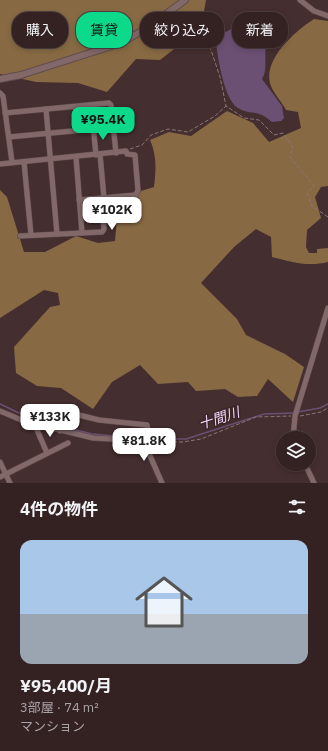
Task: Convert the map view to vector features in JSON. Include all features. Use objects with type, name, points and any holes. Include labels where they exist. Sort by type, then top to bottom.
[{"type":"street","points":[[0,79],[21,75],[121,43],[150,26],[185,0]]},
{"type":"street","points":[[300,0],[314,11],[328,16]]},
{"type":"street","points":[[0,93],[3,96],[12,162]]},
{"type":"street","points":[[5,113],[106,103],[111,105],[116,153]]},
{"type":"street","points":[[20,236],[102,232],[104,229],[103,198],[91,105]]},
{"type":"street","points":[[46,109],[58,234]]},
{"type":"street","points":[[9,137],[94,129]]},
{"type":"street","points":[[0,164],[126,151],[128,154],[135,155],[138,190],[136,195],[79,200]]},
{"type":"street","points":[[76,157],[82,233]]},
{"type":"street","points":[[24,162],[31,235]]},
{"type":"street","points":[[294,431],[295,416],[328,308]]},
{"type":"street","points":[[0,412],[24,421],[93,438],[150,441]]},
{"type":"street","points":[[60,431],[67,412],[99,420],[147,425],[150,441],[147,449],[162,483]]},
{"type":"street","points":[[37,430],[48,453]]},
{"type":"street","points":[[0,477],[68,443]]},
{"type":"street","points":[[0,462],[10,483]]},
{"type":"street","points":[[308,471],[314,483]]},
{"type":"path","points":[[210,48],[220,77],[226,106],[244,118],[260,120],[274,135],[283,133],[293,147],[290,157],[314,186],[307,193],[312,206],[328,217]]},
{"type":"path","points":[[126,151],[142,145],[150,135],[168,129],[188,132],[215,116],[226,106]]},
{"type":"path","points":[[150,441],[183,442],[201,439],[220,433],[256,417],[295,416],[321,412],[328,408]]},
{"type":"shaded area","points":[[0,0],[206,0],[204,12],[140,12],[140,48],[175,48],[160,60],[136,59],[107,92],[78,83],[36,82],[0,74]]},
{"type":"shaded area","points":[[314,19],[328,21],[328,186],[321,187],[315,197],[321,218],[307,230],[306,247],[309,253],[317,253],[317,249],[328,248],[328,262],[307,264],[272,257],[271,237],[256,229],[234,247],[201,283],[237,319],[246,335],[285,354],[304,367],[293,402],[268,379],[257,396],[238,397],[225,389],[196,391],[188,382],[158,384],[140,365],[112,382],[93,409],[61,388],[37,386],[16,373],[14,347],[50,307],[60,305],[58,293],[44,290],[0,318],[0,190],[7,197],[24,252],[45,252],[76,236],[98,243],[115,241],[117,217],[131,209],[141,191],[154,187],[154,151],[150,140],[169,132],[191,136],[227,111],[253,123],[269,142],[301,128],[298,112],[286,110],[272,89],[269,76],[275,57],[282,48],[288,48],[288,40]]},
{"type":"shaded area","points":[[232,29],[232,48],[266,48],[265,70],[262,79],[282,106],[284,118],[281,121],[272,122],[262,115],[247,112],[238,108],[228,95],[217,48],[224,48],[224,30],[226,32]]},
{"type":"waterway","name":"十間川","points":[[0,404],[19,413],[60,426]]},
{"type":"waterway","name":"十間川","points":[[298,412],[320,408],[328,404]]},
{"type":"waterway","name":"十間川","points":[[150,439],[186,439],[264,414],[294,413]]},
{"type":"waterway","name":"十間川","points":[[64,427],[92,434],[125,437]]}]
